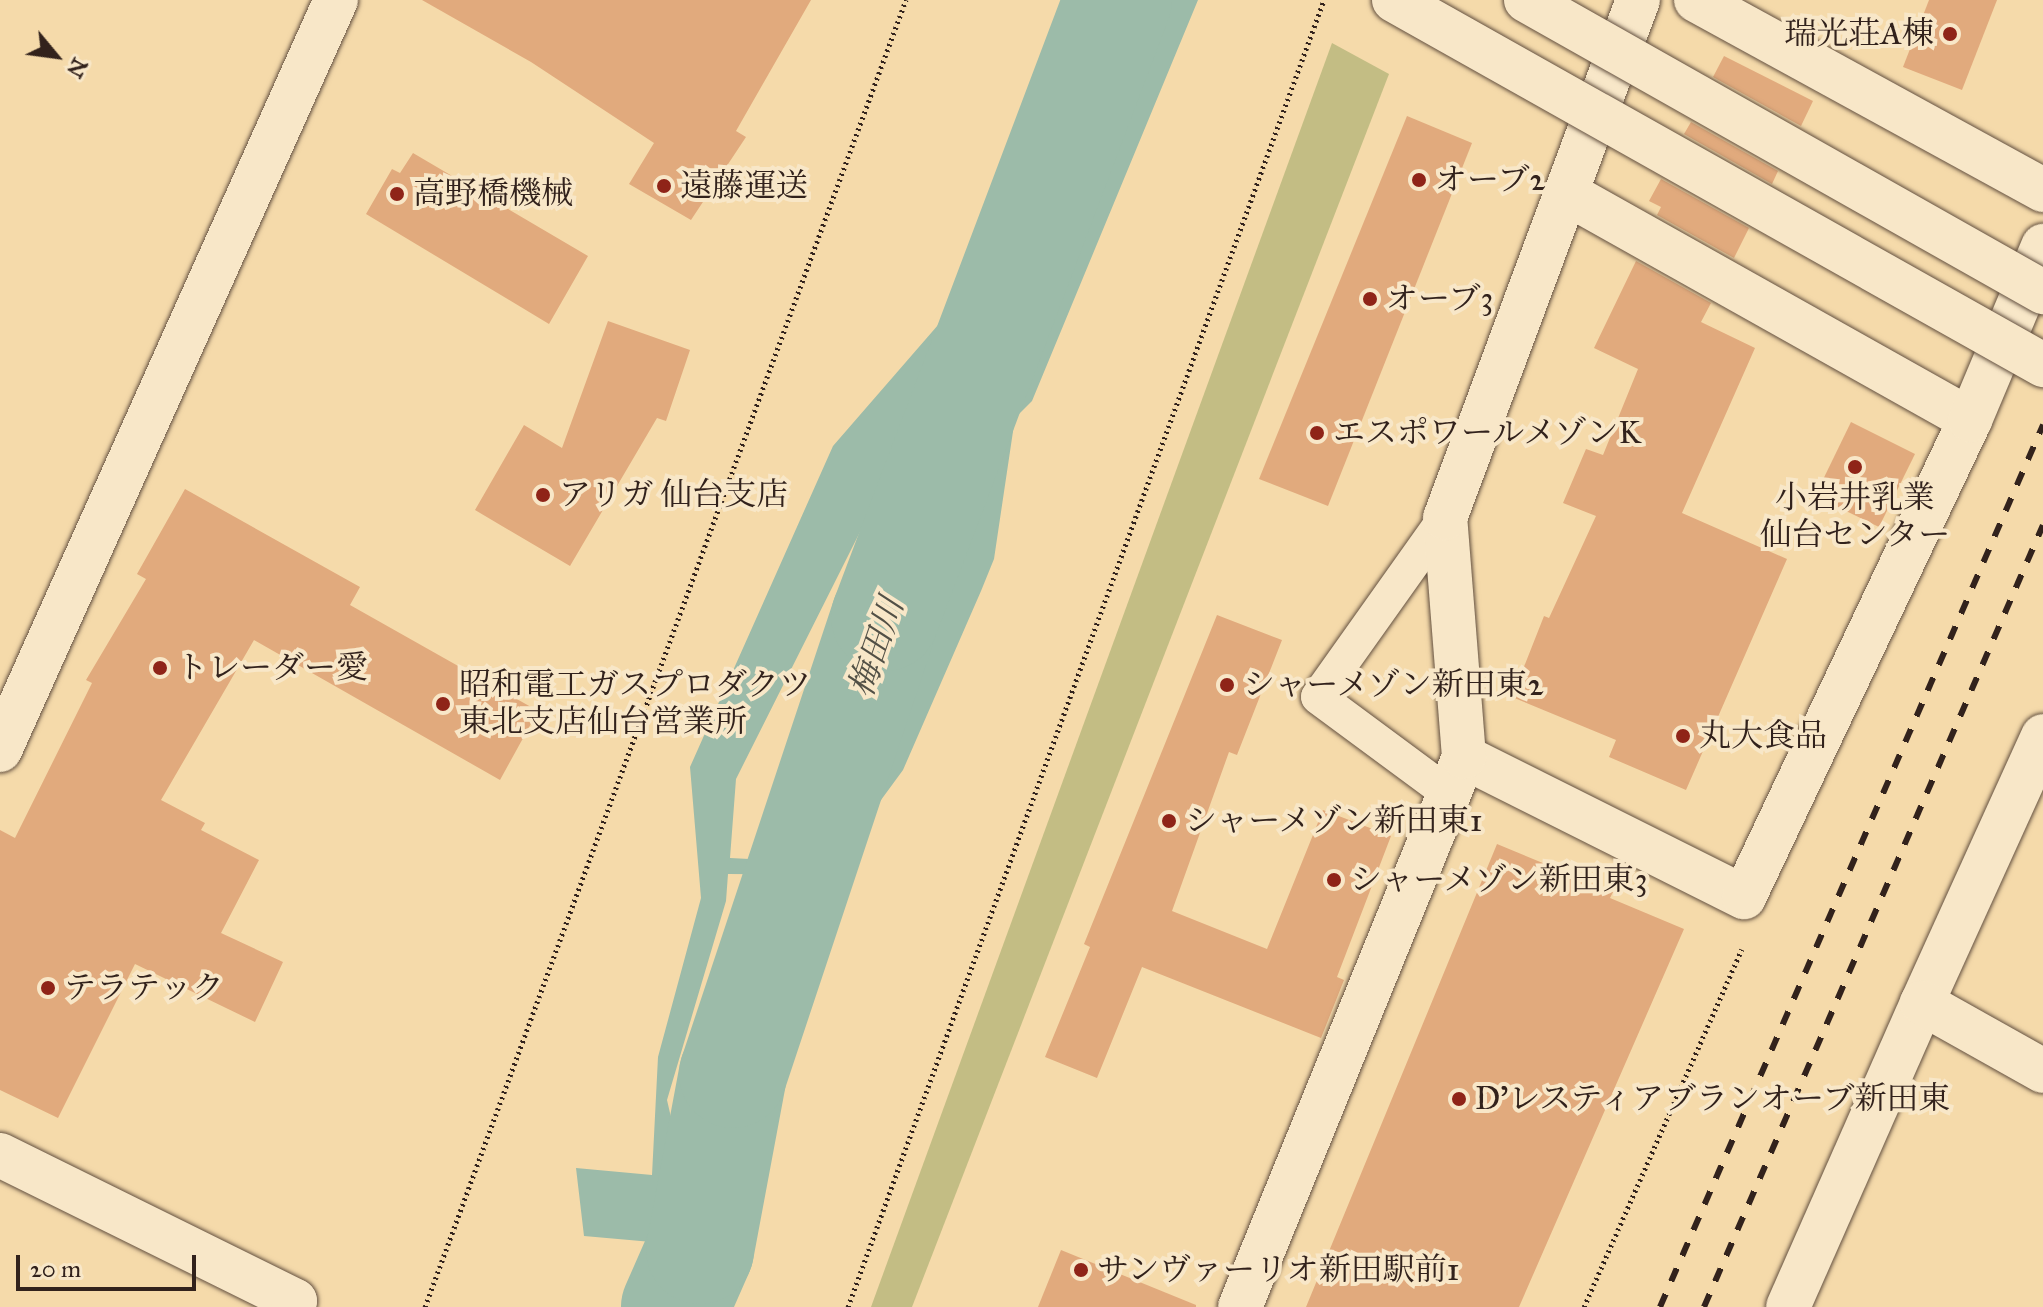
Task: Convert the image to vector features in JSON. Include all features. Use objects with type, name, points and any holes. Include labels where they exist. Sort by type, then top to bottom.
[{"type":"street","points":[[0,750],[336,0]]},
{"type":"street","points":[[1394,0],[2043,365]]},
{"type":"street","points":[[1526,0],[2043,292]]},
{"type":"street","points":[[1240,1307],[1456,776],[1445,518],[1638,0]]},
{"type":"street","points":[[1696,0],[2043,190]]},
{"type":"street","points":[[1568,194],[1970,420]]},
{"type":"street","points":[[1456,776],[1744,897],[1970,420],[2043,246]]},
{"type":"street","points":[[1788,1307],[2043,736]]},
{"type":"street","points":[[1922,1003],[2043,1071]]},
{"type":"street","points":[[0,1155],[295,1301],[293,1307]]},
{"type":"lane","points":[[1445,518],[1318,697],[1456,776]]},
{"type":"path","points":[[425,1307],[906,0]]},
{"type":"path","points":[[848,1307],[1324,0]]},
{"type":"path","points":[[1584,1307],[1747,938],[1744,897]]},
{"type":"shaded area","points":[[1145,0],[1198,0],[1032,401],[1015,418],[994,559],[903,770],[826,875],[728,874],[726,901],[667,1100],[687,1187],[665,1307],[627,1307],[652,1242],[584,1236],[576,1168],[652,1175],[658,1057],[701,898],[690,767],[833,446],[958,302]],"holes":[[[920,511],[907,698],[813,862],[730,858],[736,779],[866,520]]]},
{"type":"shaded area","points":[[1332,43],[1389,74],[912,1307],[871,1307]]},
{"type":"building","points":[[422,0],[811,0],[736,131],[746,137],[691,220],[629,184],[654,143],[531,62]]},
{"type":"building","name":"瑞光荘A棟","points":[[1929,0],[1997,0],[1962,90],[1903,67]]},
{"type":"building","points":[[1724,56],[1813,101],[1801,126],[1713,77]]},
{"type":"building","points":[[1407,116],[1472,143],[1328,506],[1259,479]]},
{"type":"building","points":[[1691,122],[1778,171],[1772,184],[1684,134]]},
{"type":"building","points":[[413,153],[588,256],[549,324],[366,214],[392,169],[400,173]]},
{"type":"building","points":[[1661,179],[1749,228],[1734,258],[1657,215],[1661,207],[1649,201]]},
{"type":"building","points":[[1636,261],[1711,303],[1701,322],[1755,348],[1682,513],[1787,559],[1686,790],[1609,757],[1616,740],[1512,697],[1544,616],[1549,618],[1596,516],[1563,503],[1586,449],[1603,455],[1638,369],[1594,348]]},
{"type":"building","points":[[608,321],[690,350],[666,421],[657,418],[570,566],[475,510],[524,425],[562,448]]},
{"type":"building","points":[[1851,422],[1915,454],[1879,527],[1815,496]]},
{"type":"building","points":[[185,489],[360,587],[350,605],[538,711],[500,780],[254,640],[161,800],[205,823],[201,830],[259,860],[221,933],[283,962],[255,1022],[135,964],[58,1118],[0,1090],[0,830],[15,838],[92,683],[86,680],[146,579],[137,574]]},
{"type":"building","points":[[1217,615],[1282,640],[1237,755],[1229,752],[1172,911],[1267,949],[1323,810],[1391,836],[1337,977],[1344,980],[1321,1038],[1142,967],[1097,1078],[1045,1057],[1090,947],[1084,944]]},
{"type":"building","name":"D'レスティアブランオーブ新田東","points":[[1497,844],[1613,892],[1610,898],[1684,929],[1519,1307],[1306,1307]]},
{"type":"building","name":"サンヴァーリオ新田駅前1","points":[[1061,1250],[1196,1305],[1196,1307],[1038,1307]]},
{"type":"waterway","name":"梅田川","points":[[675,1307],[700,1250],[733,1074],[885,617],[1118,0]]},
{"type":"railway","points":[[1660,1307],[2043,425]]},
{"type":"railway","points":[[1704,1307],[2043,525]]},
{"type":"place","name":"瑞光荘A棟","points":[[1950,34]]},
{"type":"place","name":"オーブ2","points":[[1419,180]]},
{"type":"place","name":"遠藤運送","points":[[664,186]]},
{"type":"place","name":"高野橋機械","points":[[397,194]]},
{"type":"place","name":"オーブ3","points":[[1370,299]]},
{"type":"place","name":"エスポワールメゾンK","points":[[1317,433]]},
{"type":"place","name":"小岩井乳業 仙台センター","points":[[1855,467]]},
{"type":"place","name":"アリガ 仙台支店","points":[[543,495]]},
{"type":"place","name":"トレーダー愛","points":[[160,668]]},
{"type":"place","name":"シャーメゾン新田東2","points":[[1227,685]]},
{"type":"place","name":"昭和電工ガスプロダクツ 東北支店仙台営業所","points":[[443,704]]},
{"type":"place","name":"丸大食品","points":[[1683,736]]},
{"type":"place","name":"シャーメゾン新田東1","points":[[1169,821]]},
{"type":"place","name":"シャーメゾン新田東3","points":[[1334,880]]},
{"type":"place","name":"テラテック","points":[[48,988]]},
{"type":"place","name":"D'レスティアブランオーブ新田東","points":[[1459,1099]]},
{"type":"place","name":"サンヴァーリオ新田駅前1","points":[[1081,1270]]}]
